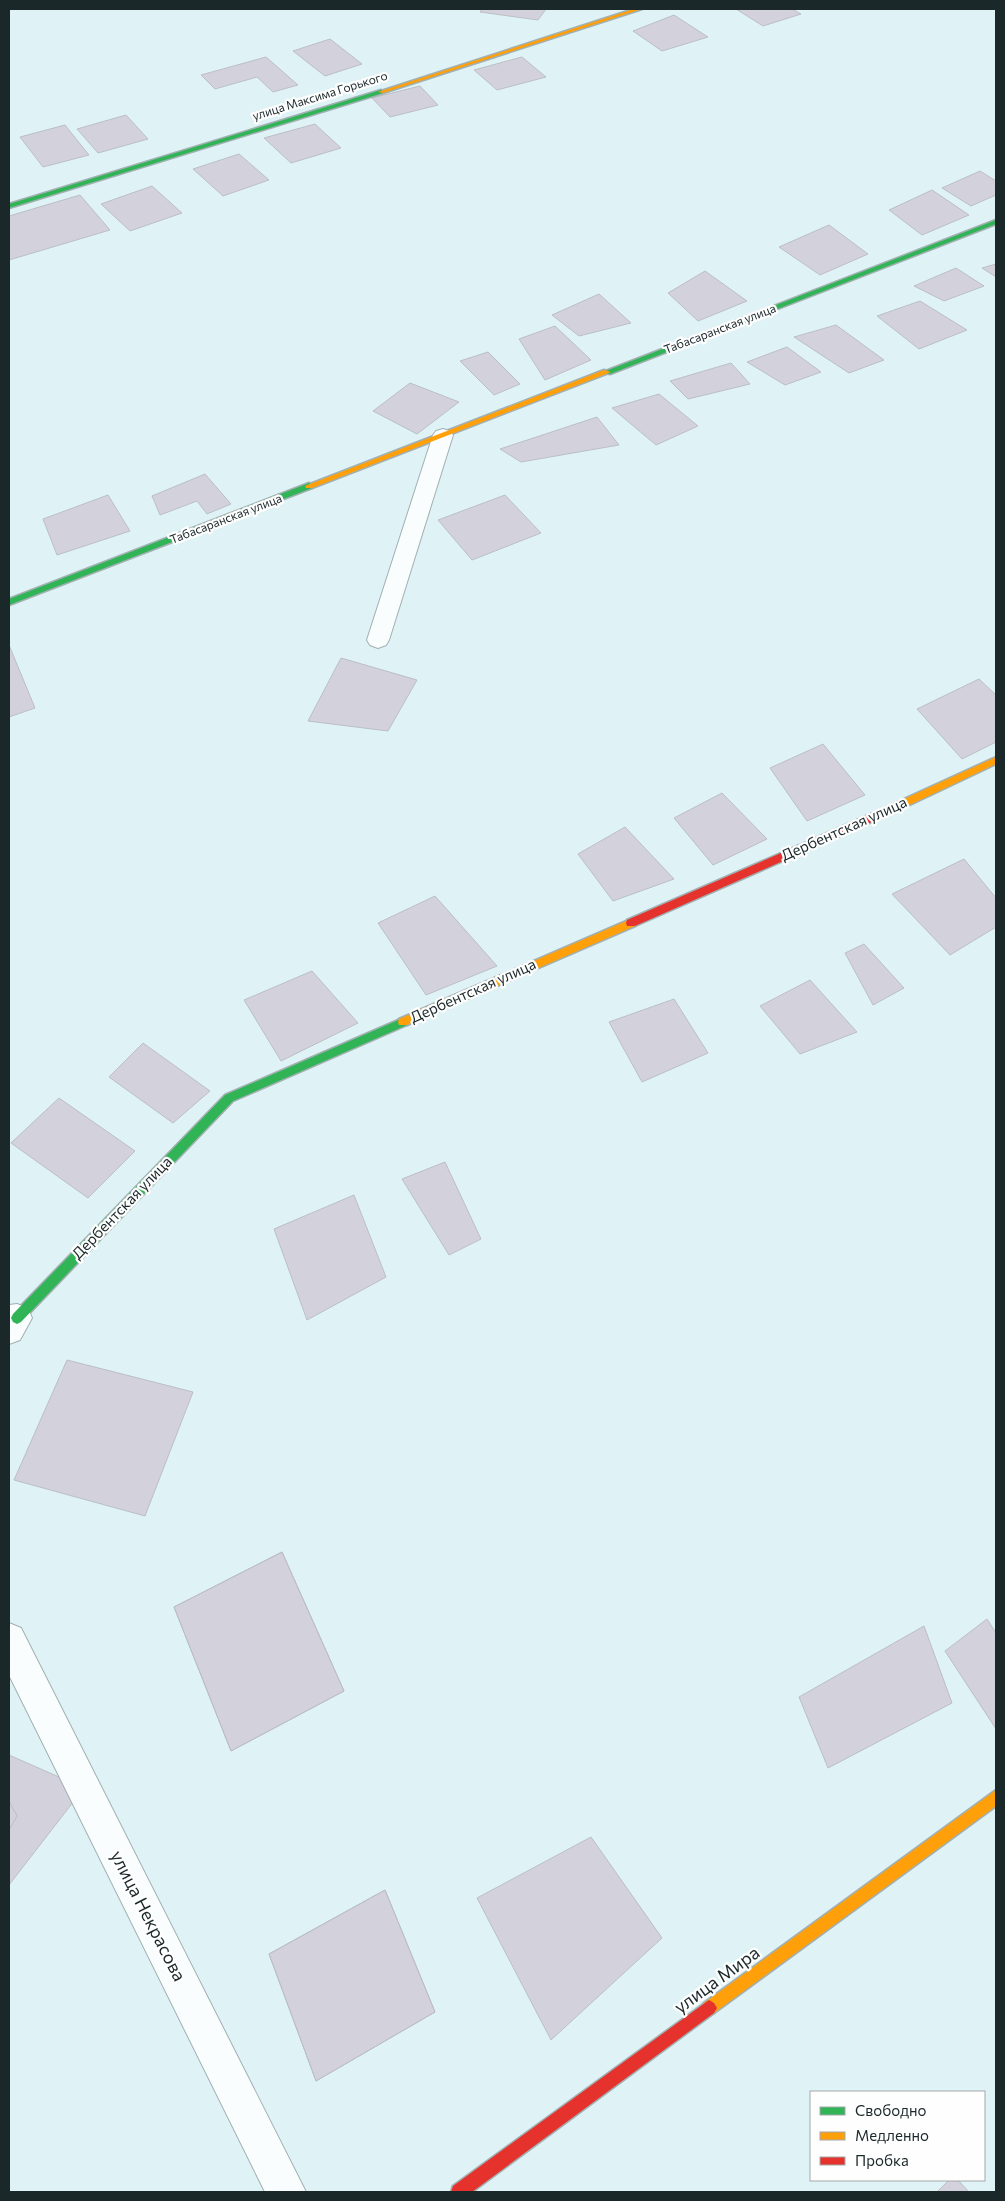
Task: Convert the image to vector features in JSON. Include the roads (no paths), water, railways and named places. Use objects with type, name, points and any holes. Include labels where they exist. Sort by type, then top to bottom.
[{"type":"street","name":"улица Максима Горького","points":[[9,206],[317,112],[639,9]]},
{"type":"street","name":"Табасаранская улица","points":[[9,602],[996,222]]},
{"type":"street","points":[[378,640],[443,435]]},
{"type":"street","name":"Дербентская улица","points":[[11,1322],[229,1098],[895,807],[996,760]]},
{"type":"street","name":"улица Некрасова","points":[[9,1640],[286,2192]]},
{"type":"street","name":"улица Мира","points":[[459,2192],[996,1797]]}]
